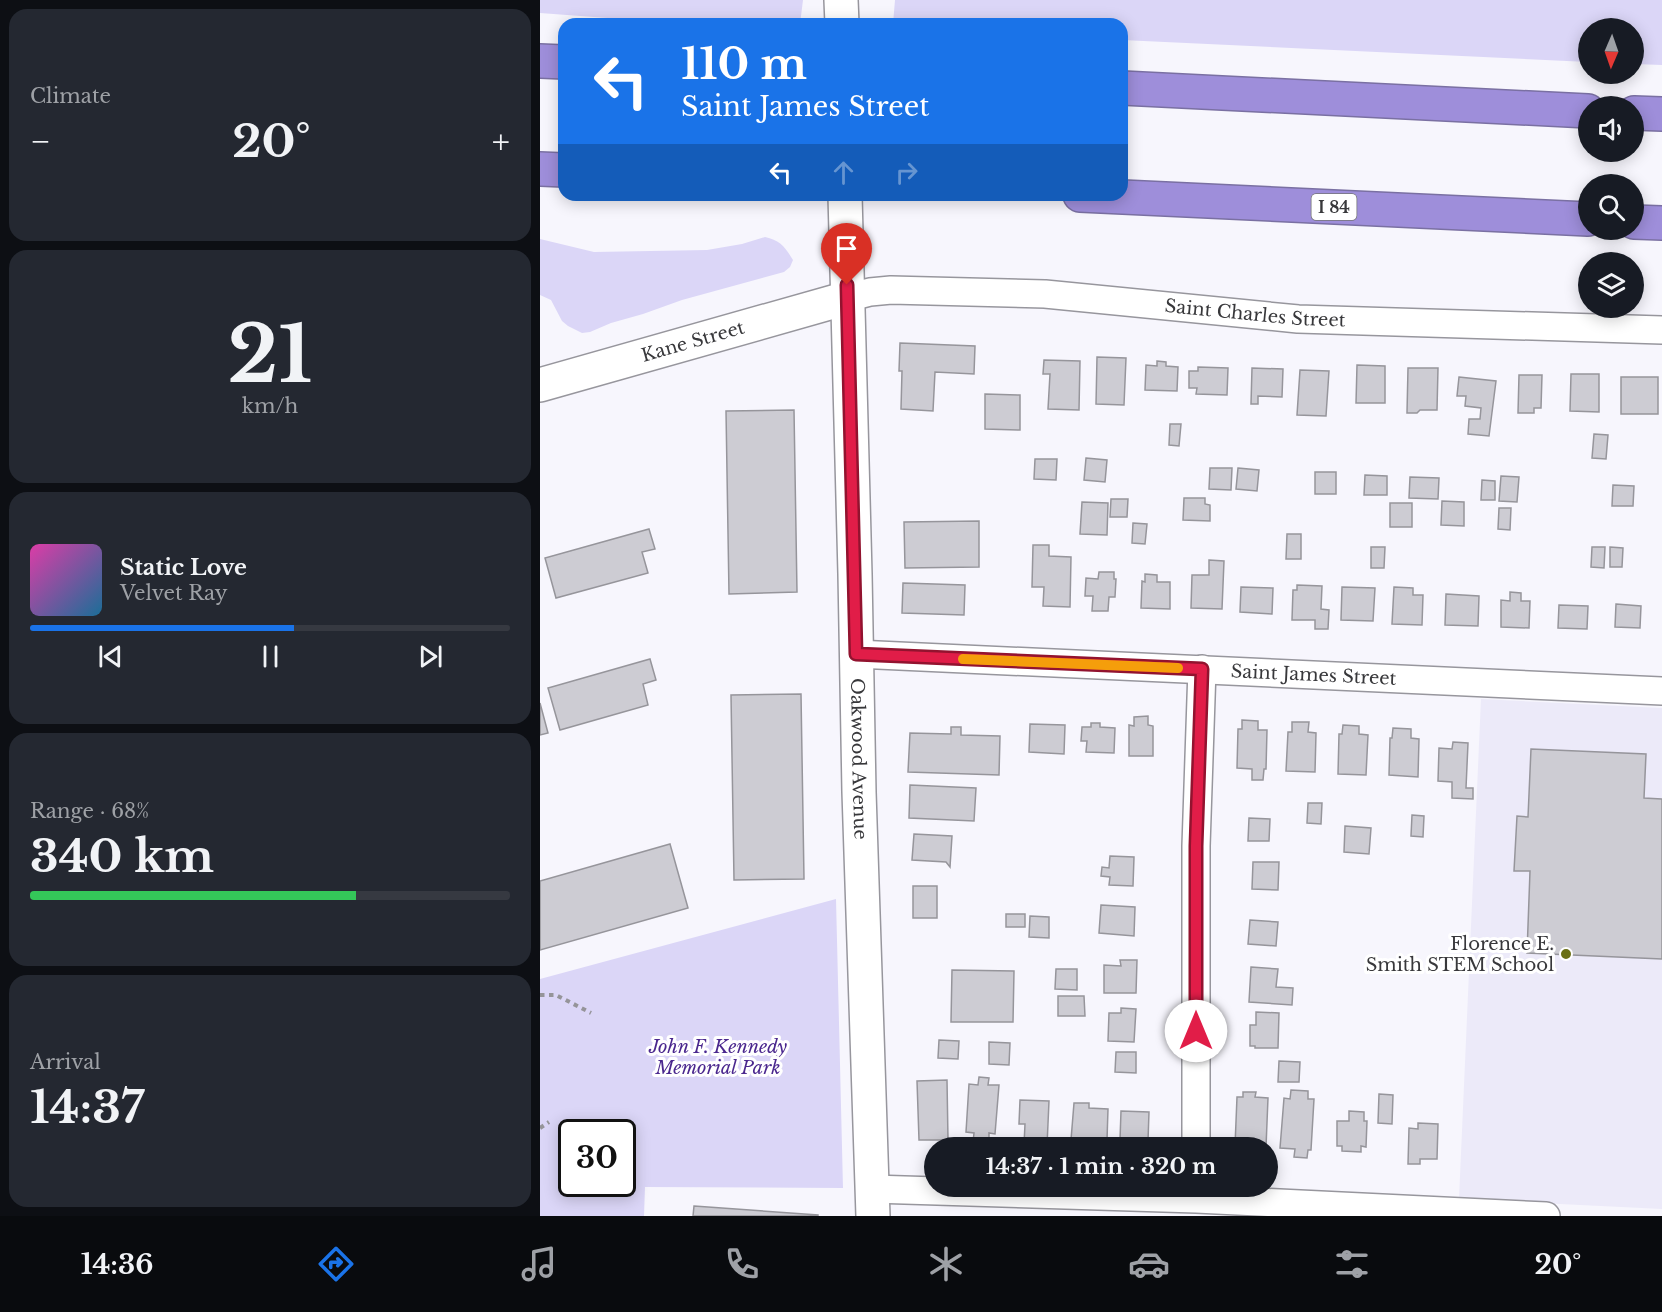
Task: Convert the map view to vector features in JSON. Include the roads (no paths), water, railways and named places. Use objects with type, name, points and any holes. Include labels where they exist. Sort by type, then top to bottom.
[{"type":"highway","points":[[540,60],[558,62]]},
{"type":"highway","points":[[1128,88],[1578,111]]},
{"type":"highway","points":[[1644,113],[1662,114]]},
{"type":"highway","points":[[540,169],[558,170]]},
{"type":"highway","name":"I 84","points":[[1128,197],[1578,219]]},
{"type":"highway","points":[[1644,222],[1662,223]]},
{"type":"street","points":[[841,0],[842,18]]},
{"type":"street","name":"Oakwood Avenue","points":[[845,201],[859,792],[872,1202]]},
{"type":"street","name":"Saint Charles Street","points":[[847,298],[891,290],[1045,294],[1298,319],[1662,330]]},
{"type":"street","name":"Kane Street","points":[[540,385],[847,298]]},
{"type":"street","name":"Saint James Street","points":[[856,654],[1662,691]]},
{"type":"street","points":[[1196,1137],[1196,846],[1202,669]]},
{"type":"street","points":[[872,1202],[1052,1197]]},
{"type":"street","points":[[1257,1197],[1546,1216]]},
{"type":"place","name":"Florence E. Smith STEM School","points":[[1566,954]]},
{"type":"park label","name":"John F. Kennedy Memorial Park","points":[[718,1057]]}]
